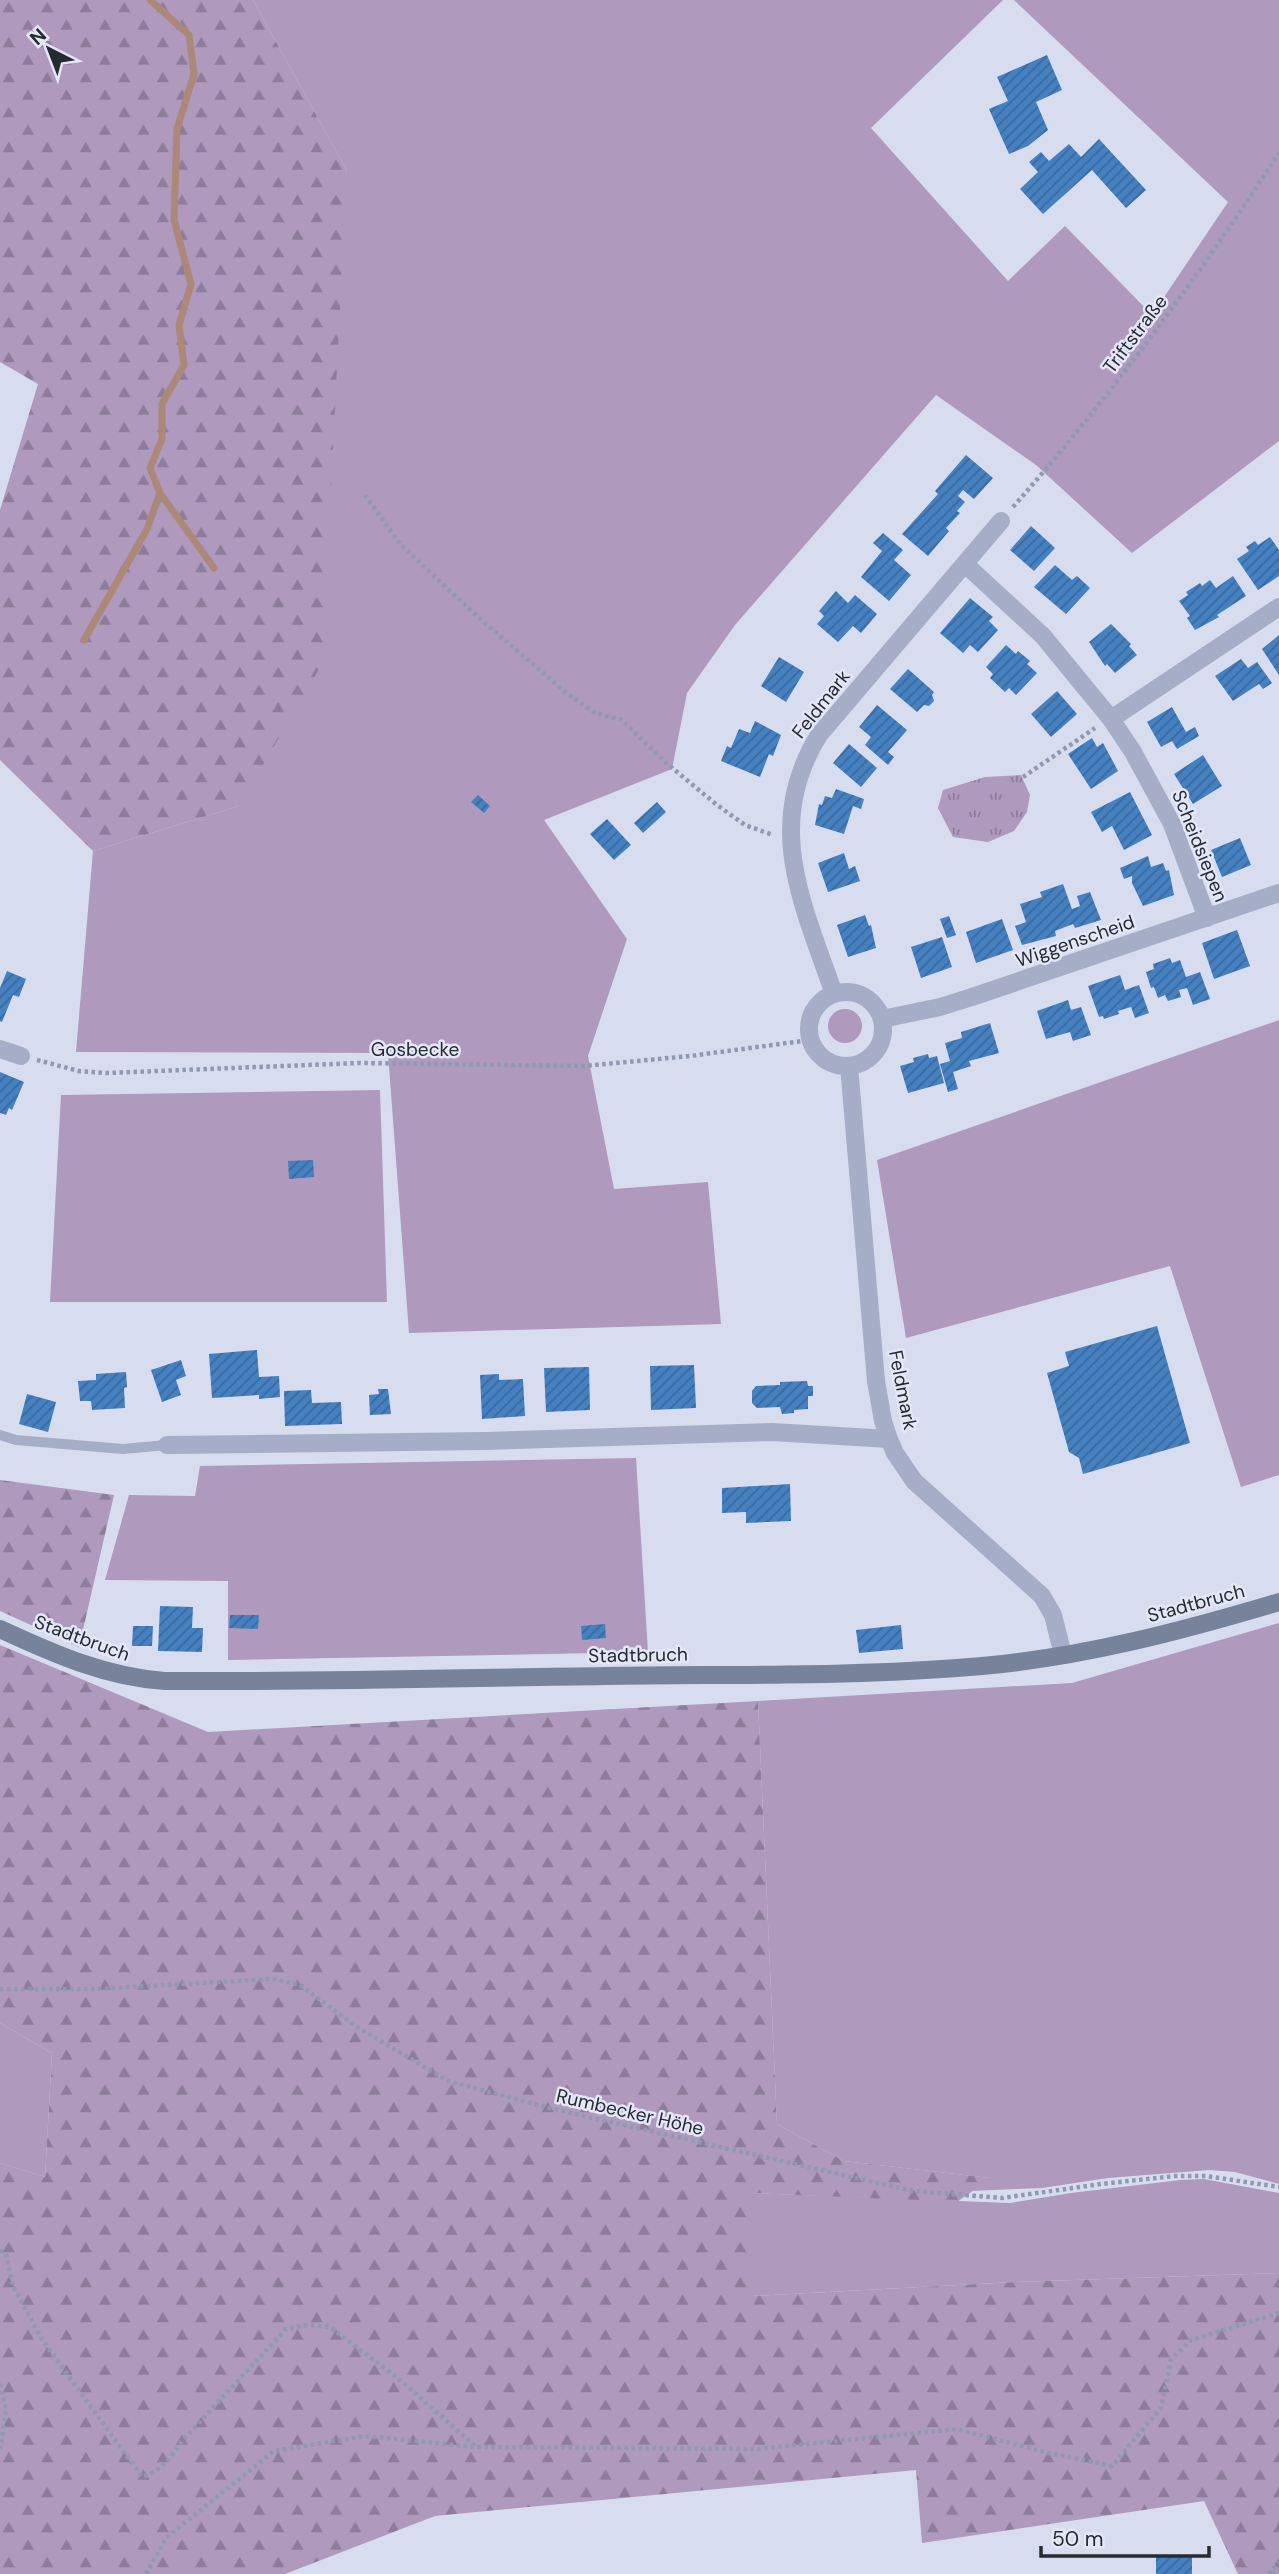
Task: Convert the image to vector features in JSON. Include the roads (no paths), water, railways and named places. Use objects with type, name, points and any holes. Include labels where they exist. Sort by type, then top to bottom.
[{"type":"street","name":"Feldmark","points":[[834,994],[795,880],[789,840],[793,798],[808,753],[819,735],[1001,521]]},
{"type":"street","name":"Scheidsiepen","points":[[965,564],[1043,636],[1111,719],[1133,752],[1172,824],[1208,918]]},
{"type":"street","points":[[1111,719],[1279,607]]},
{"type":"street","name":"Wiggenscheid","points":[[882,1019],[940,1007],[1279,893]]},
{"type":"street","points":[[846,991],[858,993],[869,999],[882,1019],[883,1032],[872,1055],[849,1066],[836,1065],[825,1060],[810,1040],[810,1017],[823,999],[834,994],[846,991]]},
{"type":"street","points":[[0,1049],[21,1056]]},
{"type":"street","name":"Feldmark","points":[[849,1066],[876,1381],[889,1438],[904,1468],[923,1491],[1042,1596],[1053,1615],[1063,1655]]},
{"type":"street","points":[[167,1445],[485,1441],[772,1432],[889,1438]]},
{"type":"street","name":"Stadtbruch","points":[[0,1629],[89,1667],[132,1678],[165,1681],[918,1671],[984,1666],[1063,1655],[1159,1635],[1279,1602]]},
{"type":"lane","points":[[0,1435],[16,1440],[123,1450],[167,1445]]},
{"type":"waterway","points":[[84,640],[147,529],[160,493],[150,468],[162,439],[162,404],[184,365],[179,325],[191,284],[174,220],[177,129],[194,74],[189,35],[150,0]]},
{"type":"waterway","points":[[160,493],[214,568]]}]
